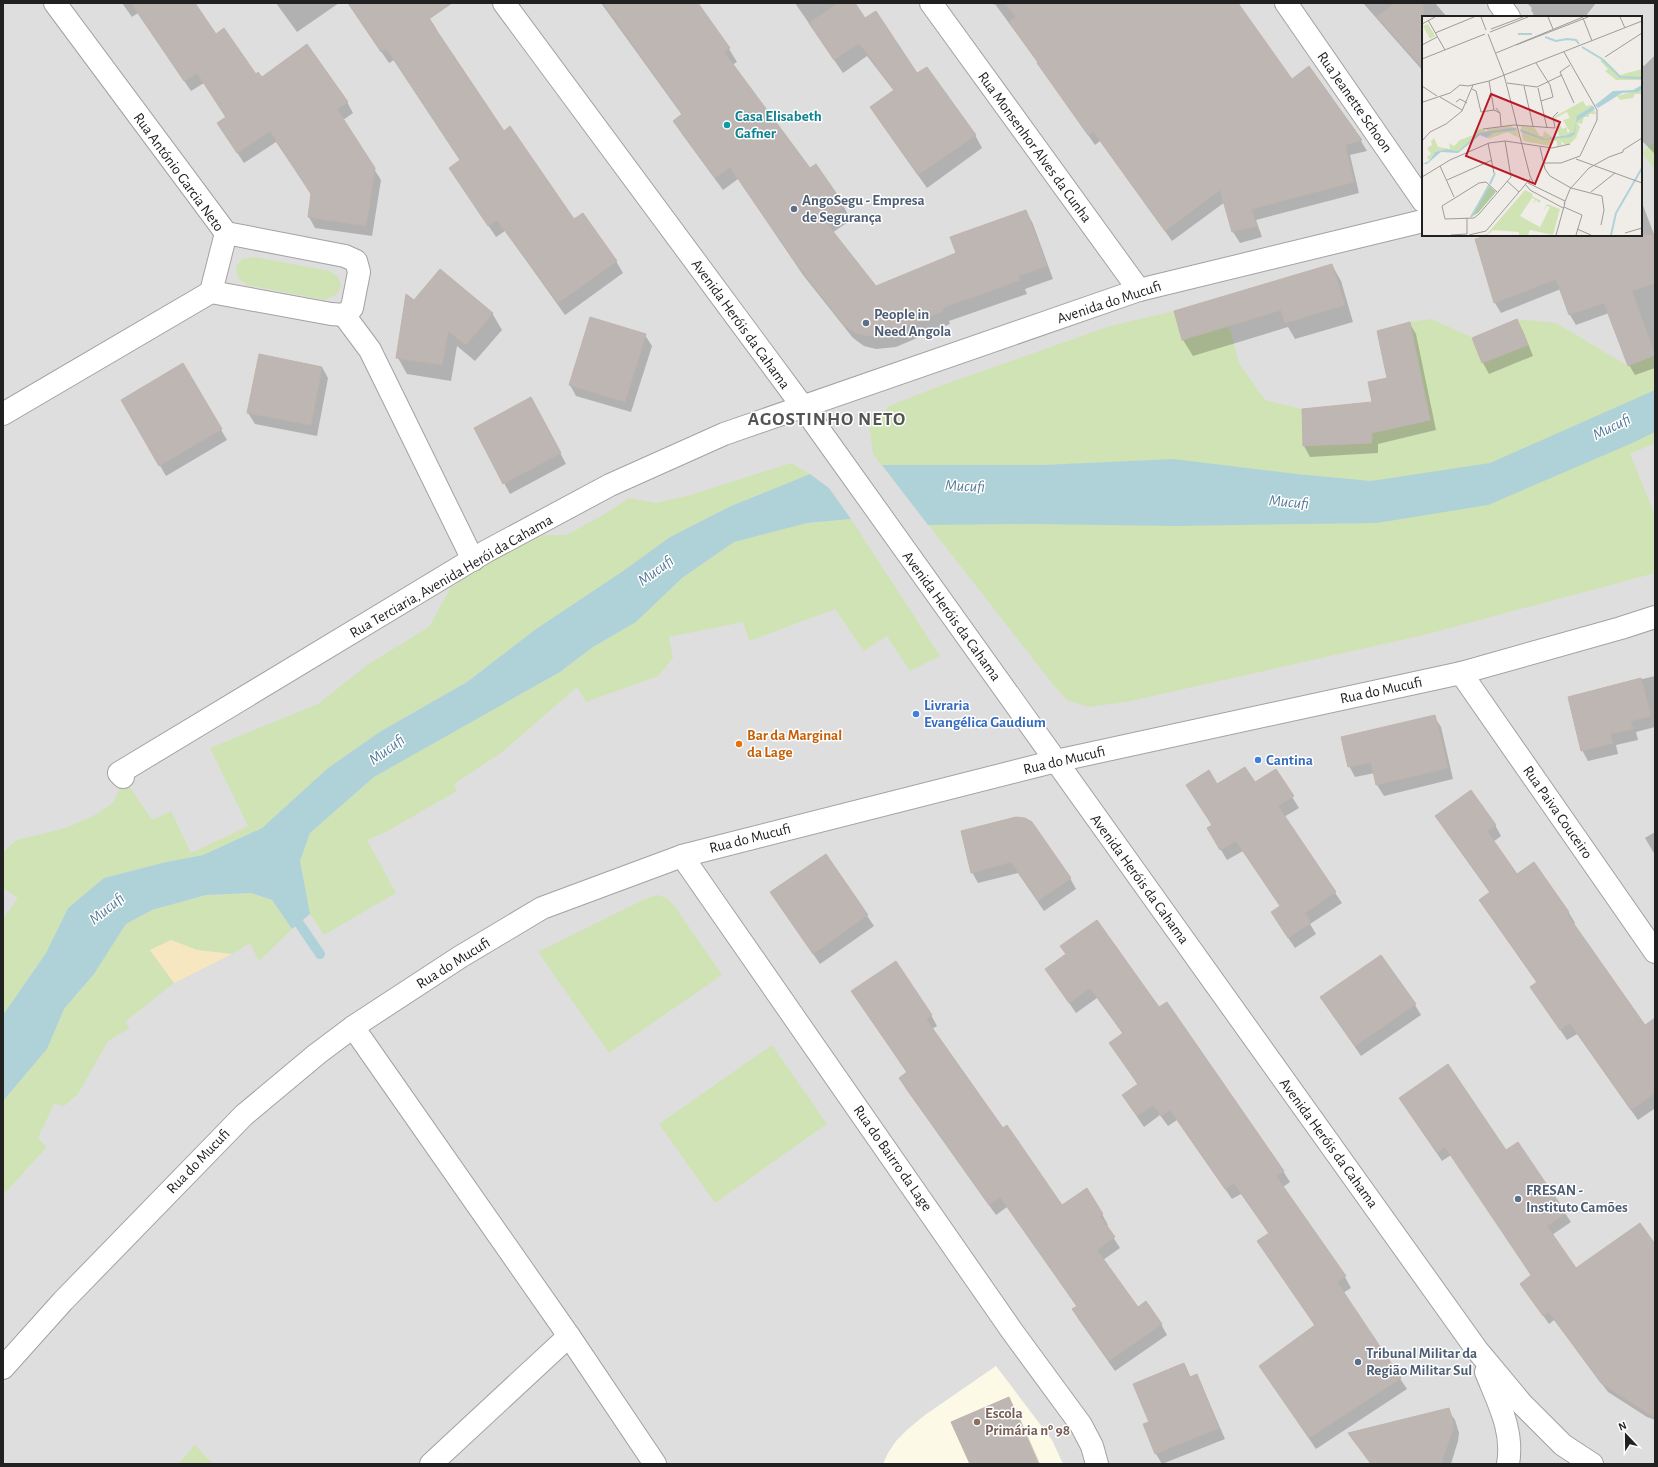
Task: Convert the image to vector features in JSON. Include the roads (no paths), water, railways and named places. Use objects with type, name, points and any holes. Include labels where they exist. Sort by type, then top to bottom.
[{"type":"street","name":"Rua António Garcia Neto","points":[[56,3],[226,233],[211,292]]},
{"type":"street","name":"Avenida Heróis da Cahama","points":[[504,3],[802,407],[1477,1350],[1522,1404],[1563,1445],[1592,1464]]},
{"type":"street","name":"Rua Monsenhor Alves da Cunha","points":[[931,3],[1139,290]]},
{"type":"street","name":"Rua Jeanette Schoon","points":[[1286,3],[1422,200]]},
{"type":"street","points":[[1499,3],[1508,16]]},
{"type":"street","name":"Avenida do Mucufi","points":[[802,407],[1139,290],[1422,221]]},
{"type":"street","points":[[3,414],[211,292],[331,314],[344,315],[352,308],[359,272],[356,261],[345,256],[226,233]]},
{"type":"street","points":[[344,315],[370,350],[472,560]]},
{"type":"street","name":"Rua Terciaria, Avenida Herói da Cahama","points":[[123,777],[119,773],[472,560],[617,482],[724,434],[802,407]]},
{"type":"street","name":"Rua do Mucufi","points":[[3,1368],[63,1301],[244,1115],[317,1054],[353,1027],[460,957],[542,908],[682,856],[1056,761],[1461,673],[1655,617]]},
{"type":"street","name":"Rua Paiva Couceiro","points":[[1461,673],[1655,952]]},
{"type":"street","name":"Rua do Bairro da Lage","points":[[682,856],[1008,1324],[1081,1425],[1092,1446],[1097,1464]]},
{"type":"street","points":[[353,1027],[569,1336],[654,1464]]},
{"type":"street","points":[[431,1464],[569,1336]]},
{"type":"street","name":"Avenida Heróis da Cahama","points":[[1477,1350],[1506,1420],[1510,1452],[1508,1464]]},
{"type":"water","name":"Mucufi","points":[[1655,390],[1655,432],[1630,444],[1488,505],[1377,523],[1177,526],[1029,524],[928,525],[882,465],[1043,465],[1173,459],[1297,474],[1371,481],[1490,463]]},
{"type":"water","name":"Mucufi","points":[[810,474],[829,488],[851,519],[807,523],[734,542],[682,578],[636,622],[593,647],[560,672],[374,777],[310,833],[300,861],[310,914],[292,929],[272,900],[251,893],[206,895],[152,910],[126,924],[94,974],[64,1009],[47,1049],[3,1101],[3,1015],[46,953],[68,908],[104,878],[162,863],[203,855],[262,828],[328,768],[381,731],[467,682],[536,629],[623,571],[670,537],[731,506]]},
{"type":"waterway","points":[[292,913],[320,954]]},
{"type":"place","name":"Casa Elisabeth Gafner","points":[[727,125]]},
{"type":"place","name":"AngoSegu - Empresa de Segurança","points":[[794,209]]},
{"type":"place","name":"People in Need Angola","points":[[866,323]]},
{"type":"place","name":"Livraria Evangélica Gaudium","points":[[916,714]]},
{"type":"place","name":"Bar da Marginal da Lage","points":[[739,744]]},
{"type":"place","name":"Cantina","points":[[1258,760]]},
{"type":"place","name":"FRESAN - Instituto Camões","points":[[1518,1199]]},
{"type":"place","name":"Tribunal Militar da Região Militar Sul","points":[[1358,1362]]},
{"type":"place","name":"Escola Primária nº 98","points":[[977,1422]]},
{"type":"district","name":"AGOSTINHO NETO","points":[[827,418]]}]
